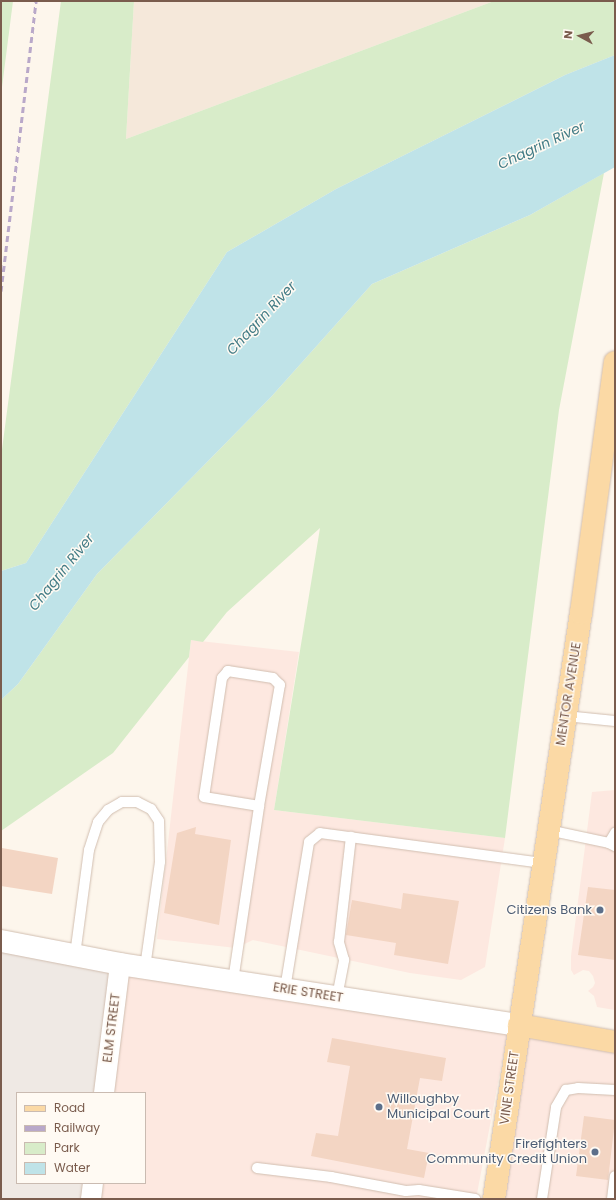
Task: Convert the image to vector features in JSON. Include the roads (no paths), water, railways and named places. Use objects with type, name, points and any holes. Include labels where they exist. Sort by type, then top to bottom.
[{"type":"main road","name":"MENTOR AVENUE","points":[[519,1025],[565,716],[615,362]]},
{"type":"main road","name":"ERIE STREET","points":[[519,1025],[615,1042]]},
{"type":"main road","name":"VINE STREET","points":[[494,1199],[519,1025]]},
{"type":"street","name":"ERIE STREET","points":[[1,941],[120,964],[519,1025]]},
{"type":"street","name":"ELM STREET","points":[[104,1092],[120,964]]},
{"type":"street","points":[[91,1199],[93,1184]]},
{"type":"lane","points":[[233,981],[259,806],[280,685],[273,678],[228,672],[222,678],[204,797],[259,806]]},
{"type":"lane","points":[[565,716],[615,721]]},
{"type":"lane","points":[[75,955],[89,850],[98,822],[108,810],[122,802],[137,802],[151,809],[160,821],[160,862],[145,968]]},
{"type":"lane","points":[[548,830],[612,844],[615,833]]},
{"type":"lane","points":[[285,989],[309,842],[320,833],[543,863]]},
{"type":"lane","points":[[337,997],[344,960],[339,942],[351,837]]},
{"type":"lane","points":[[542,1199],[556,1107],[566,1090],[578,1088],[615,1090]]},
{"type":"lane","points":[[257,1168],[331,1177],[406,1191],[420,1190],[475,1199]]},
{"type":"lane","points":[[612,1199],[615,1176]]},
{"type":"water","name":"Chagrin River","points":[[615,55],[615,167],[530,215],[372,284],[271,397],[97,574],[18,684],[1,700],[1,571],[26,563],[227,252],[336,189],[565,75]]},
{"type":"railway","points":[[1,291],[36,1]]},
{"type":"place","name":"Citizens Bank","points":[[600,910]]},
{"type":"place","name":"Willoughby Municipal Court","points":[[379,1107]]},
{"type":"place","name":"Firefighters Community Credit Union","points":[[595,1152]]}]
